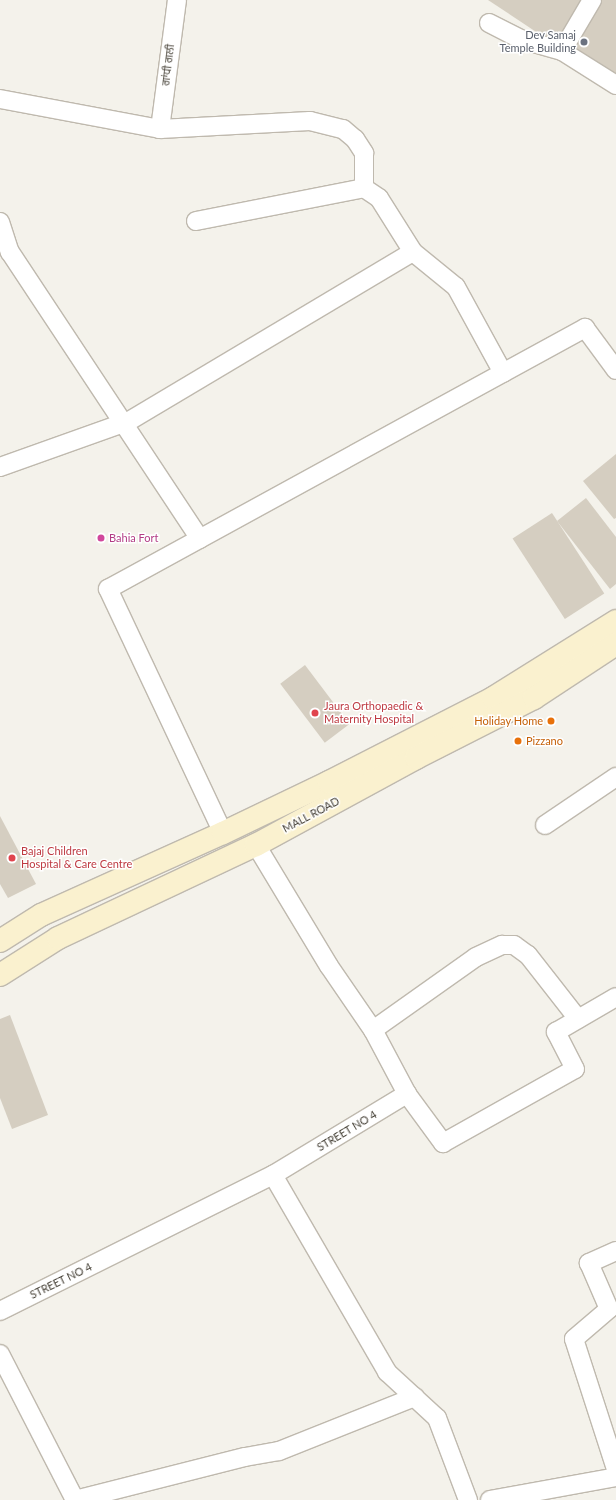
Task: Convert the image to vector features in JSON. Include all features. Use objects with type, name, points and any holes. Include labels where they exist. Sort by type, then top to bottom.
[{"type":"main road","points":[[0,942],[41,915],[223,833],[330,782],[493,698],[616,621]]},
{"type":"main road","name":"MALL ROAD","points":[[0,975],[58,938],[256,844],[416,758],[534,698],[616,644]]},
{"type":"street","name":"ਗਾਂਧੀ ਗਲੀ","points":[[160,129],[177,0]]},
{"type":"street","points":[[562,51],[592,0]]},
{"type":"street","points":[[489,23],[520,39],[562,51],[616,86]]},
{"type":"street","points":[[0,99],[160,129],[310,121],[343,128],[356,139],[364,153],[364,188]]},
{"type":"street","points":[[196,221],[364,188],[379,198],[413,252],[456,287],[503,373]]},
{"type":"street","points":[[0,222],[5,253],[123,422],[200,539]]},
{"type":"street","points":[[0,467],[123,422],[413,252]]},
{"type":"street","points":[[223,833],[108,589],[585,328],[616,370]]},
{"type":"street","points":[[545,825],[616,777]]},
{"type":"street","points":[[256,844],[329,966],[373,1030],[407,1094],[443,1143],[575,1069],[556,1032],[616,997]]},
{"type":"street","points":[[373,1030],[476,957],[502,945],[514,945],[528,955],[578,1019]]},
{"type":"street","name":"STREET NO 4","points":[[0,1311],[273,1175],[407,1094]]},
{"type":"street","points":[[273,1175],[387,1372],[437,1418],[468,1500]]},
{"type":"street","points":[[616,1251],[589,1262],[609,1309],[574,1339],[616,1469]]},
{"type":"street","points":[[0,1354],[75,1500],[245,1456],[279,1451],[415,1397]]},
{"type":"street","points":[[490,1500],[616,1477]]},
{"type":"building","name":"Dev Samaj Temple Building","points":[[488,0],[616,0],[616,85]]},
{"type":"building","points":[[616,454],[616,518],[614,519],[583,481]]},
{"type":"building","points":[[586,498],[616,537],[616,584],[610,589],[557,521]]},
{"type":"building","points":[[552,513],[604,594],[565,619],[513,539]]},
{"type":"building","points":[[305,665],[350,724],[325,743],[280,684]]},
{"type":"building","points":[[0,816],[36,884],[8,898],[0,884]]},
{"type":"building","points":[[10,1015],[48,1115],[12,1129],[0,1098],[0,1019]]},
{"type":"place","name":"Dev Samaj Temple Building","points":[[584,42]]},
{"type":"place","name":"Bahia Fort","points":[[101,538]]},
{"type":"place","name":"Jaura Orthopaedic & Maternity Hospital","points":[[315,713]]},
{"type":"place","name":"Holiday Home","points":[[551,721]]},
{"type":"place","name":"Pizzano","points":[[518,741]]},
{"type":"place","name":"Bajaj Children Hospital & Care Centre","points":[[12,858]]}]
